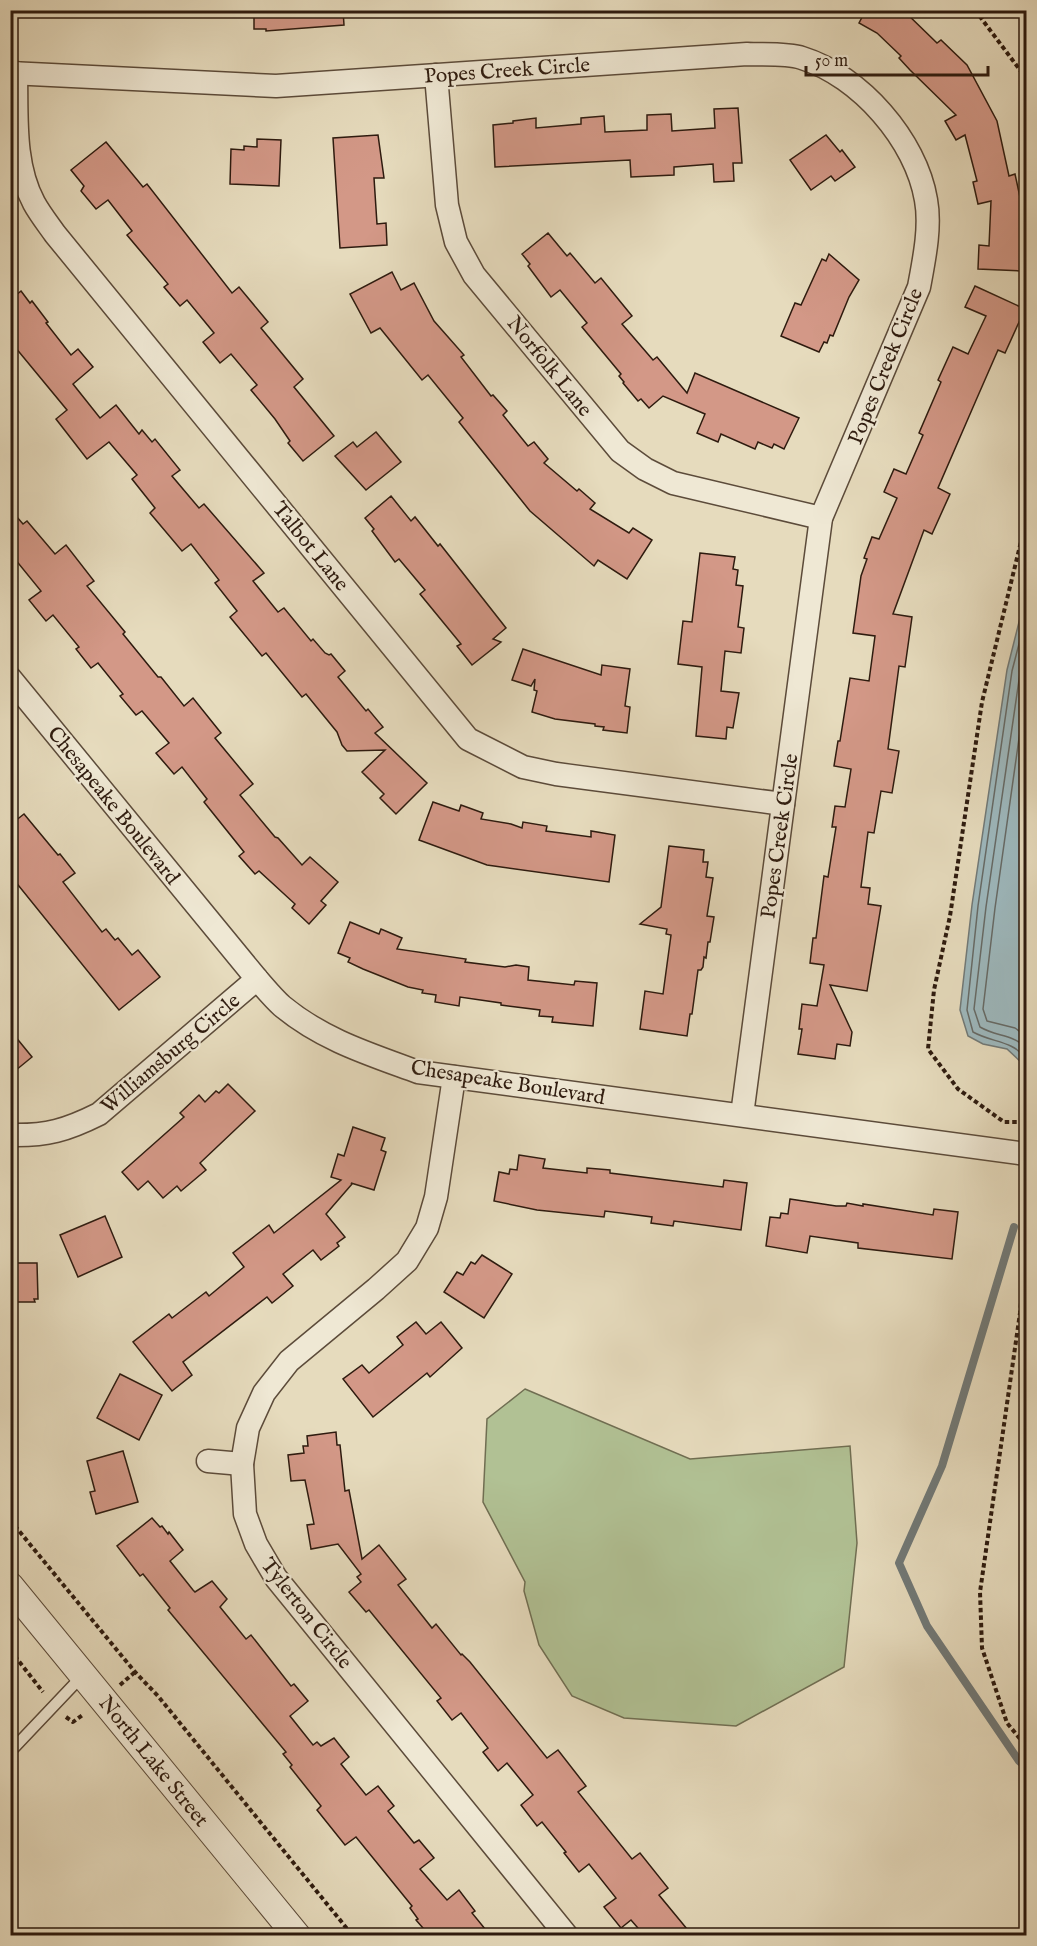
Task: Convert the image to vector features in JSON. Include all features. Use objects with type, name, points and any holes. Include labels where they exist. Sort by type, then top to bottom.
[{"type":"street","name":"Popes Creek Circle","points":[[13,73],[276,86],[757,54],[800,57],[836,74],[871,101],[897,132],[915,162],[927,201],[926,249],[919,287],[821,518],[742,1115]]},
{"type":"street","name":"Talbot Lane","points":[[13,73],[17,140],[22,171],[33,202],[55,234],[468,739],[523,767],[556,774],[783,804]]},
{"type":"street","name":"Norfolk Lane","points":[[436,75],[447,205],[456,242],[474,274],[620,451],[645,469],[673,483],[821,518]]},
{"type":"street","name":"Chesapeake Boulevard","points":[[10,678],[257,979],[281,1005],[312,1028],[345,1046],[418,1072],[1026,1154]]},
{"type":"street","name":"Williamsburg Circle","points":[[10,1135],[37,1136],[59,1131],[99,1114],[257,979]]},
{"type":"street","name":"Tylerton Circle","points":[[454,1077],[436,1197],[427,1228],[406,1261],[289,1361],[264,1393],[248,1428],[242,1464],[245,1514],[256,1544],[276,1578],[567,1935]]},
{"type":"street","points":[[208,1461],[242,1464]]},
{"type":"street","name":"North Lake Street","points":[[10,1586],[297,1935]]},
{"type":"lane","points":[[10,1752],[84,1675]]},
{"type":"path","points":[[975,10],[1026,78]]},
{"type":"path","points":[[1026,521],[982,702],[950,916],[934,990],[928,1049],[958,1089],[1004,1122],[1026,1122]]},
{"type":"path","points":[[1026,1251],[1020,1313],[980,1592],[982,1648],[1007,1724],[1026,1746]]},
{"type":"path","points":[[10,1520],[135,1672],[158,1696],[353,1935]]},
{"type":"green space","points":[[525,1389],[690,1459],[850,1446],[857,1543],[844,1667],[736,1726],[624,1718],[572,1696],[539,1645],[524,1591],[525,1582],[483,1502],[487,1419]]},
{"type":"water","points":[[1026,594],[1026,1090],[1023,1090],[1023,1064],[1007,1049],[983,1044],[968,1036],[960,1010],[972,905],[1007,670]]},
{"type":"building","points":[[254,10],[343,10],[344,25],[266,31],[266,29],[254,29]]},
{"type":"building","points":[[866,10],[903,10],[937,43],[941,40],[967,65],[997,121],[1009,176],[1015,174],[1024,216],[1022,271],[978,269],[979,245],[989,246],[991,201],[978,204],[973,182],[977,181],[965,135],[956,140],[945,121],[956,115],[910,70],[899,58],[901,56],[877,33],[859,23]]},
{"type":"building","points":[[738,108],[742,163],[733,163],[734,181],[714,182],[713,164],[674,167],[674,175],[631,177],[630,160],[495,167],[493,125],[536,118],[536,128],[581,124],[581,118],[604,116],[605,132],[647,130],[647,115],[671,114],[672,131],[715,128],[714,109]]},
{"type":"building","points":[[378,135],[384,178],[374,178],[377,224],[386,223],[387,245],[340,248],[333,138]]},
{"type":"building","points":[[826,135],[855,167],[835,181],[831,176],[811,190],[790,160]]},
{"type":"building","points":[[257,139],[281,140],[279,186],[230,184],[231,149],[244,150],[244,146],[257,147]]},
{"type":"building","points":[[106,142],[143,187],[147,184],[232,293],[239,287],[268,322],[261,328],[303,379],[294,387],[334,436],[303,461],[288,443],[290,441],[275,419],[251,390],[257,385],[231,354],[220,363],[203,342],[214,333],[187,300],[180,306],[164,287],[168,284],[127,235],[132,231],[108,200],[96,209],[81,191],[84,186],[71,170]]},
{"type":"building","points":[[548,233],[567,256],[570,253],[595,283],[601,278],[632,316],[622,324],[653,360],[657,357],[687,393],[695,373],[799,418],[784,449],[774,444],[772,448],[758,442],[755,449],[721,434],[718,442],[697,433],[705,414],[663,396],[649,408],[641,399],[638,401],[623,383],[619,376],[621,374],[582,327],[587,323],[560,290],[551,297],[528,266],[530,264],[522,254]]},
{"type":"building","points":[[829,254],[859,280],[849,297],[833,336],[830,335],[827,343],[824,342],[819,352],[781,336],[795,303],[801,305],[822,259],[826,261]]},
{"type":"building","points":[[392,272],[401,290],[414,283],[434,321],[464,355],[461,357],[491,396],[493,395],[507,411],[503,415],[528,446],[534,442],[548,459],[544,463],[595,503],[590,509],[629,533],[633,528],[652,540],[627,579],[598,560],[594,566],[530,511],[459,422],[463,418],[428,375],[422,380],[380,328],[371,333],[350,294]]},
{"type":"building","points":[[975,286],[1025,309],[1005,353],[998,350],[938,488],[950,494],[932,534],[924,530],[893,614],[912,617],[905,667],[899,666],[888,749],[899,751],[892,793],[881,791],[874,833],[868,832],[861,887],[870,888],[868,904],[881,906],[867,991],[830,985],[852,1032],[850,1046],[837,1044],[835,1059],[798,1054],[802,1029],[799,1029],[802,1004],[817,1006],[824,965],[810,963],[813,938],[816,938],[824,876],[828,877],[836,827],[832,827],[835,806],[845,807],[851,769],[834,766],[838,741],[840,741],[850,678],[869,681],[875,636],[853,633],[861,576],[867,559],[864,558],[872,537],[879,539],[897,498],[884,492],[894,469],[906,474],[923,435],[919,433],[941,382],[938,380],[953,347],[968,354],[986,316],[965,307]]},
{"type":"building","points":[[21,291],[30,303],[32,301],[71,355],[78,349],[93,367],[73,384],[100,418],[116,405],[139,434],[142,430],[152,442],[155,439],[180,470],[172,476],[199,508],[204,504],[264,573],[253,581],[278,612],[284,608],[311,641],[313,639],[325,653],[331,654],[345,671],[338,677],[366,711],[368,709],[383,727],[375,733],[427,783],[396,814],[380,798],[384,794],[362,772],[385,750],[347,751],[337,732],[306,694],[302,697],[266,653],[262,656],[230,617],[237,611],[215,583],[219,580],[191,544],[182,551],[150,513],[155,508],[132,479],[137,475],[109,442],[87,459],[56,419],[67,410],[10,341],[10,300]]},
{"type":"building","points":[[376,432],[401,462],[366,490],[335,456],[353,442],[357,447]]},
{"type":"building","points":[[391,496],[411,521],[415,517],[438,546],[440,544],[506,628],[493,639],[501,642],[472,665],[457,646],[461,644],[420,594],[425,590],[399,559],[395,562],[365,518]]},
{"type":"building","points":[[10,509],[23,524],[27,521],[55,554],[66,545],[94,581],[87,586],[158,677],[161,677],[184,706],[193,698],[221,733],[215,738],[253,784],[240,795],[302,865],[310,857],[338,882],[321,901],[326,905],[309,924],[292,908],[295,904],[259,871],[255,874],[239,856],[244,852],[204,802],[207,799],[182,767],[174,774],[156,753],[169,743],[142,711],[136,715],[120,696],[123,694],[98,663],[91,668],[76,649],[79,647],[53,615],[46,621],[29,600],[41,591],[10,553]]},
{"type":"building","points":[[700,553],[735,557],[733,569],[738,570],[736,585],[743,586],[738,627],[744,628],[741,653],[725,651],[721,691],[739,693],[733,728],[727,727],[726,739],[696,736],[702,667],[678,664],[683,621],[692,622]]},
{"type":"building","points":[[523,649],[601,675],[602,665],[630,669],[625,706],[630,707],[627,733],[603,730],[604,727],[595,726],[595,724],[555,719],[532,712],[537,691],[534,690],[535,679],[531,686],[512,680]]},
{"type":"building","points":[[433,802],[459,811],[461,805],[483,813],[481,819],[522,828],[523,822],[547,826],[546,831],[591,837],[591,831],[615,835],[609,882],[487,865],[419,840]]},
{"type":"building","points":[[24,814],[75,873],[63,882],[102,932],[106,929],[115,940],[118,938],[132,955],[138,950],[160,977],[119,1010],[10,875],[10,825]]},
{"type":"building","points":[[669,846],[704,850],[703,862],[708,862],[706,877],[713,878],[707,916],[714,917],[710,942],[708,942],[703,967],[698,970],[687,1036],[640,1029],[645,991],[663,994],[671,935],[666,934],[667,929],[640,924],[661,907]]},
{"type":"building","points":[[350,922],[379,934],[381,929],[402,938],[397,949],[466,959],[465,962],[505,967],[516,965],[529,967],[528,980],[574,985],[575,981],[597,983],[593,1026],[552,1022],[553,1017],[539,1016],[540,1010],[501,1005],[501,1003],[460,997],[459,1006],[435,1002],[436,995],[422,993],[423,990],[408,987],[363,969],[348,962],[350,958],[338,953]]},
{"type":"building","points":[[10,1030],[32,1057],[10,1075]]},
{"type":"building","points":[[228,1084],[255,1111],[200,1163],[206,1170],[181,1191],[177,1186],[163,1198],[148,1181],[138,1190],[122,1172],[184,1117],[180,1113],[199,1095],[205,1102],[216,1091],[219,1093]]},
{"type":"building","points":[[353,1127],[385,1138],[381,1150],[386,1152],[374,1190],[351,1183],[326,1214],[345,1237],[337,1243],[339,1246],[321,1260],[313,1250],[283,1274],[293,1286],[272,1303],[267,1297],[183,1362],[192,1375],[172,1391],[133,1342],[169,1314],[172,1318],[206,1292],[209,1296],[244,1267],[233,1253],[269,1225],[274,1233],[341,1180],[331,1177],[338,1154],[344,1156]]},
{"type":"building","points":[[519,1155],[545,1159],[543,1168],[587,1173],[587,1168],[610,1170],[610,1173],[723,1187],[724,1180],[747,1183],[741,1230],[674,1221],[673,1226],[651,1223],[652,1217],[605,1211],[604,1217],[537,1210],[494,1201],[499,1172],[509,1174],[510,1169],[517,1170]]},
{"type":"building","points":[[790,1199],[836,1206],[846,1206],[847,1203],[863,1206],[863,1204],[933,1215],[934,1209],[958,1212],[952,1259],[858,1248],[858,1243],[810,1236],[807,1253],[766,1246],[770,1217],[780,1218],[781,1213],[788,1214]]},
{"type":"building","points":[[105,1216],[122,1257],[78,1277],[60,1235]]},
{"type":"building","points":[[482,1255],[512,1274],[484,1318],[444,1292],[457,1272],[463,1275],[471,1262],[475,1264]]},
{"type":"building","points":[[10,1263],[37,1263],[38,1299],[34,1299],[35,1302],[10,1302]]},
{"type":"building","points":[[416,1322],[426,1334],[441,1322],[462,1348],[430,1377],[427,1373],[373,1417],[343,1379],[362,1365],[369,1373],[403,1345],[397,1337]]},
{"type":"building","points":[[120,1374],[162,1395],[139,1440],[97,1418]]},
{"type":"building","points":[[336,1432],[337,1445],[340,1445],[345,1491],[349,1490],[362,1559],[379,1545],[406,1579],[398,1585],[432,1628],[436,1624],[461,1655],[470,1662],[547,1758],[558,1750],[586,1786],[578,1792],[632,1859],[640,1853],[668,1888],[659,1895],[692,1935],[644,1935],[631,1920],[621,1928],[604,1907],[616,1898],[589,1864],[579,1872],[542,1822],[537,1826],[521,1805],[533,1795],[507,1763],[498,1771],[483,1752],[488,1748],[461,1713],[452,1720],[437,1701],[441,1698],[369,1610],[366,1612],[349,1592],[361,1582],[357,1577],[361,1574],[338,1544],[311,1549],[307,1525],[314,1524],[305,1480],[291,1481],[288,1455],[304,1453],[303,1446],[308,1446],[307,1436]]},
{"type":"building","points":[[123,1451],[138,1502],[96,1514],[90,1492],[95,1491],[87,1461]]},
{"type":"building","points":[[152,1518],[168,1534],[169,1532],[183,1550],[170,1561],[193,1590],[195,1592],[212,1581],[227,1599],[220,1607],[246,1639],[251,1635],[291,1686],[294,1684],[308,1701],[290,1716],[313,1745],[317,1742],[321,1746],[334,1738],[349,1757],[341,1764],[366,1795],[378,1786],[394,1806],[388,1811],[414,1843],[419,1840],[434,1858],[420,1869],[447,1900],[459,1890],[475,1911],[472,1913],[490,1935],[429,1935],[416,1920],[418,1919],[410,1908],[412,1906],[356,1837],[345,1845],[317,1810],[321,1806],[290,1767],[292,1765],[283,1754],[286,1752],[168,1610],[170,1608],[143,1574],[140,1576],[117,1546]]},
{"type":"waterway","points":[[1014,1227],[942,1466],[899,1563],[927,1626],[1019,1761],[1026,1767]]}]
